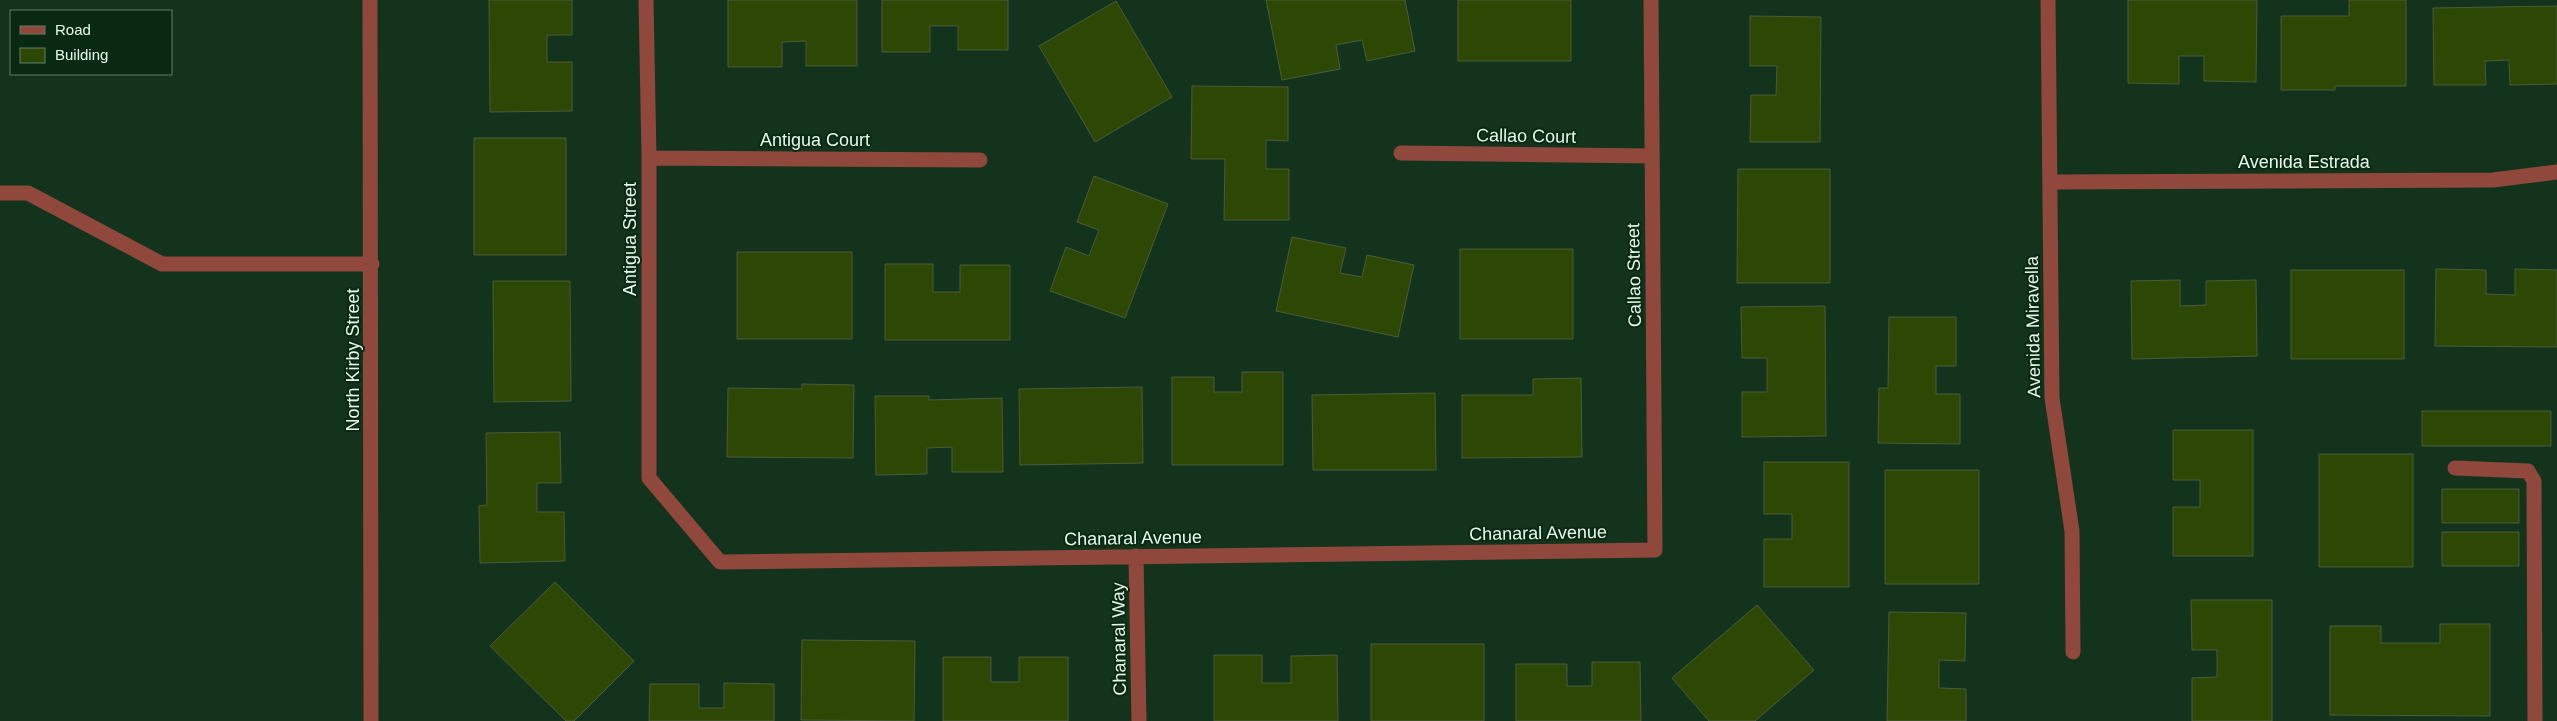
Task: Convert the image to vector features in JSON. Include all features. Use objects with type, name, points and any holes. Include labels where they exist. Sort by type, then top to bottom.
[{"type":"street","name":"North Kirby Street","points":[[370,0],[372,264],[371,721]]},
{"type":"street","name":"Antigua Street","points":[[646,0],[649,158],[649,478]]},
{"type":"street","name":"Callao Street","points":[[1651,0],[1655,550]]},
{"type":"street","name":"Avenida Miravella","points":[[2048,0],[2052,398],[2072,531],[2073,652]]},
{"type":"street","name":"Callao Court","points":[[1401,154],[1651,156]]},
{"type":"street","name":"Antigua Court","points":[[649,158],[980,160]]},
{"type":"street","name":"Avenida Estrada","points":[[2050,182],[2493,180],[2557,172]]},
{"type":"street","points":[[0,193],[28,193],[162,264],[372,264]]},
{"type":"street","points":[[2456,468],[2528,471],[2534,481],[2535,721]]},
{"type":"street","name":"Chanaral Avenue","points":[[649,478],[720,562],[1655,550]]},
{"type":"street","name":"Chanaral Way","points":[[1136,556],[1139,721]]},
{"type":"building","points":[[489,0],[572,0],[572,35],[547,35],[547,62],[572,62],[572,111],[490,112]]},
{"type":"building","points":[[728,0],[857,0],[857,66],[806,66],[806,41],[782,42],[782,67],[728,67]]},
{"type":"building","points":[[882,0],[1008,0],[1008,50],[958,50],[958,26],[930,26],[930,52],[882,52]]},
{"type":"building","points":[[1266,0],[1405,0],[1415,51],[1367,61],[1362,40],[1336,45],[1340,69],[1282,80]]},
{"type":"building","points":[[1458,0],[1571,0],[1571,61],[1458,61]]},
{"type":"building","points":[[2128,0],[2257,0],[2256,82],[2204,81],[2204,56],[2179,56],[2179,84],[2128,83]]},
{"type":"building","points":[[2349,0],[2406,0],[2406,86],[2335,86],[2335,90],[2281,90],[2281,16],[2349,16]]},
{"type":"building","points":[[1116,1],[1172,97],[1095,142],[1039,46]]},
{"type":"building","points":[[2557,6],[2557,84],[2510,85],[2509,60],[2485,61],[2486,85],[2434,85],[2433,8]]},
{"type":"building","points":[[1750,16],[1821,17],[1820,142],[1750,142],[1751,95],[1776,95],[1777,66],[1750,66]]},
{"type":"building","points":[[1192,86],[1288,87],[1288,141],[1266,140],[1266,169],[1289,169],[1289,220],[1224,220],[1225,159],[1191,159]]},
{"type":"building","points":[[474,138],[566,138],[566,255],[474,255]]},
{"type":"building","points":[[1738,169],[1830,169],[1830,283],[1737,283]]},
{"type":"building","points":[[1094,176],[1168,204],[1125,318],[1050,291],[1066,247],[1089,256],[1099,230],[1077,222]]},
{"type":"building","points":[[1292,237],[1346,248],[1340,273],[1362,277],[1367,255],[1414,265],[1398,337],[1276,311]]},
{"type":"building","points":[[1460,249],[1573,249],[1573,339],[1460,339]]},
{"type":"building","points":[[737,252],[852,252],[852,339],[737,339]]},
{"type":"building","points":[[885,264],[933,264],[933,292],[960,292],[960,265],[1010,265],[1010,340],[885,340]]},
{"type":"building","points":[[2436,269],[2486,270],[2486,294],[2515,295],[2515,269],[2557,270],[2557,347],[2435,346]]},
{"type":"building","points":[[2291,270],[2404,270],[2404,359],[2291,359]]},
{"type":"building","points":[[2180,280],[2180,306],[2206,305],[2206,281],[2256,280],[2257,356],[2132,359],[2131,281]]},
{"type":"building","points":[[493,281],[570,281],[571,401],[494,402]]},
{"type":"building","points":[[1825,306],[1826,436],[1742,437],[1742,392],[1767,392],[1767,358],[1742,358],[1741,307]]},
{"type":"building","points":[[1889,317],[1956,317],[1956,366],[1936,366],[1936,394],[1960,394],[1960,444],[1878,443],[1879,388],[1888,388]]},
{"type":"building","points":[[1242,372],[1283,372],[1283,465],[1172,465],[1172,377],[1214,377],[1214,392],[1242,392]]},
{"type":"building","points":[[1581,378],[1582,457],[1462,458],[1462,395],[1533,395],[1533,379]]},
{"type":"building","points":[[802,384],[854,385],[853,458],[727,457],[728,388],[802,389]]},
{"type":"building","points":[[1142,387],[1143,463],[1020,465],[1019,389]]},
{"type":"building","points":[[1435,393],[1436,470],[1313,470],[1312,395]]},
{"type":"building","points":[[875,396],[929,396],[929,400],[1002,398],[1003,472],[952,472],[952,447],[927,448],[927,474],[876,475]]},
{"type":"building","points":[[2422,411],[2551,411],[2551,446],[2422,446]]},
{"type":"building","points":[[2173,430],[2253,430],[2253,556],[2173,556],[2173,507],[2200,507],[2200,480],[2173,480]]},
{"type":"building","points":[[560,432],[561,483],[537,483],[537,512],[564,512],[565,561],[480,563],[479,506],[487,505],[486,433]]},
{"type":"building","points":[[2319,454],[2413,454],[2413,567],[2319,567]]},
{"type":"building","points":[[1764,462],[1849,462],[1849,587],[1764,587],[1764,539],[1792,539],[1792,514],[1764,514]]},
{"type":"building","points":[[1885,470],[1979,470],[1979,584],[1885,584]]},
{"type":"building","points":[[2442,489],[2519,489],[2519,523],[2442,523]]},
{"type":"building","points":[[2442,532],[2519,532],[2519,566],[2442,566]]},
{"type":"building","points":[[555,582],[634,661],[574,721],[566,721],[490,646]]},
{"type":"building","points":[[2191,600],[2272,600],[2272,721],[2192,721],[2192,678],[2217,677],[2217,650],[2192,650]]},
{"type":"building","points":[[1757,605],[1814,670],[1755,721],[1709,721],[1672,678]]},
{"type":"building","points":[[1889,612],[1966,613],[1965,661],[1939,660],[1939,688],[1966,689],[1966,721],[1887,721]]},
{"type":"building","points":[[2440,624],[2490,624],[2490,716],[2330,715],[2330,626],[2381,626],[2381,643],[2440,643]]},
{"type":"building","points":[[802,640],[915,641],[914,721],[801,720]]},
{"type":"building","points":[[1371,644],[1484,644],[1484,721],[1371,721]]},
{"type":"building","points":[[1214,655],[1262,655],[1262,683],[1291,683],[1291,656],[1337,655],[1338,721],[1214,721]]},
{"type":"building","points":[[943,657],[991,657],[991,682],[1019,682],[1019,657],[1068,657],[1068,721],[943,721]]},
{"type":"building","points":[[1592,662],[1640,662],[1641,721],[1516,721],[1516,664],[1567,664],[1567,686],[1592,686]]},
{"type":"building","points":[[724,683],[774,684],[774,721],[649,721],[650,684],[699,684],[699,708],[724,708]]}]
